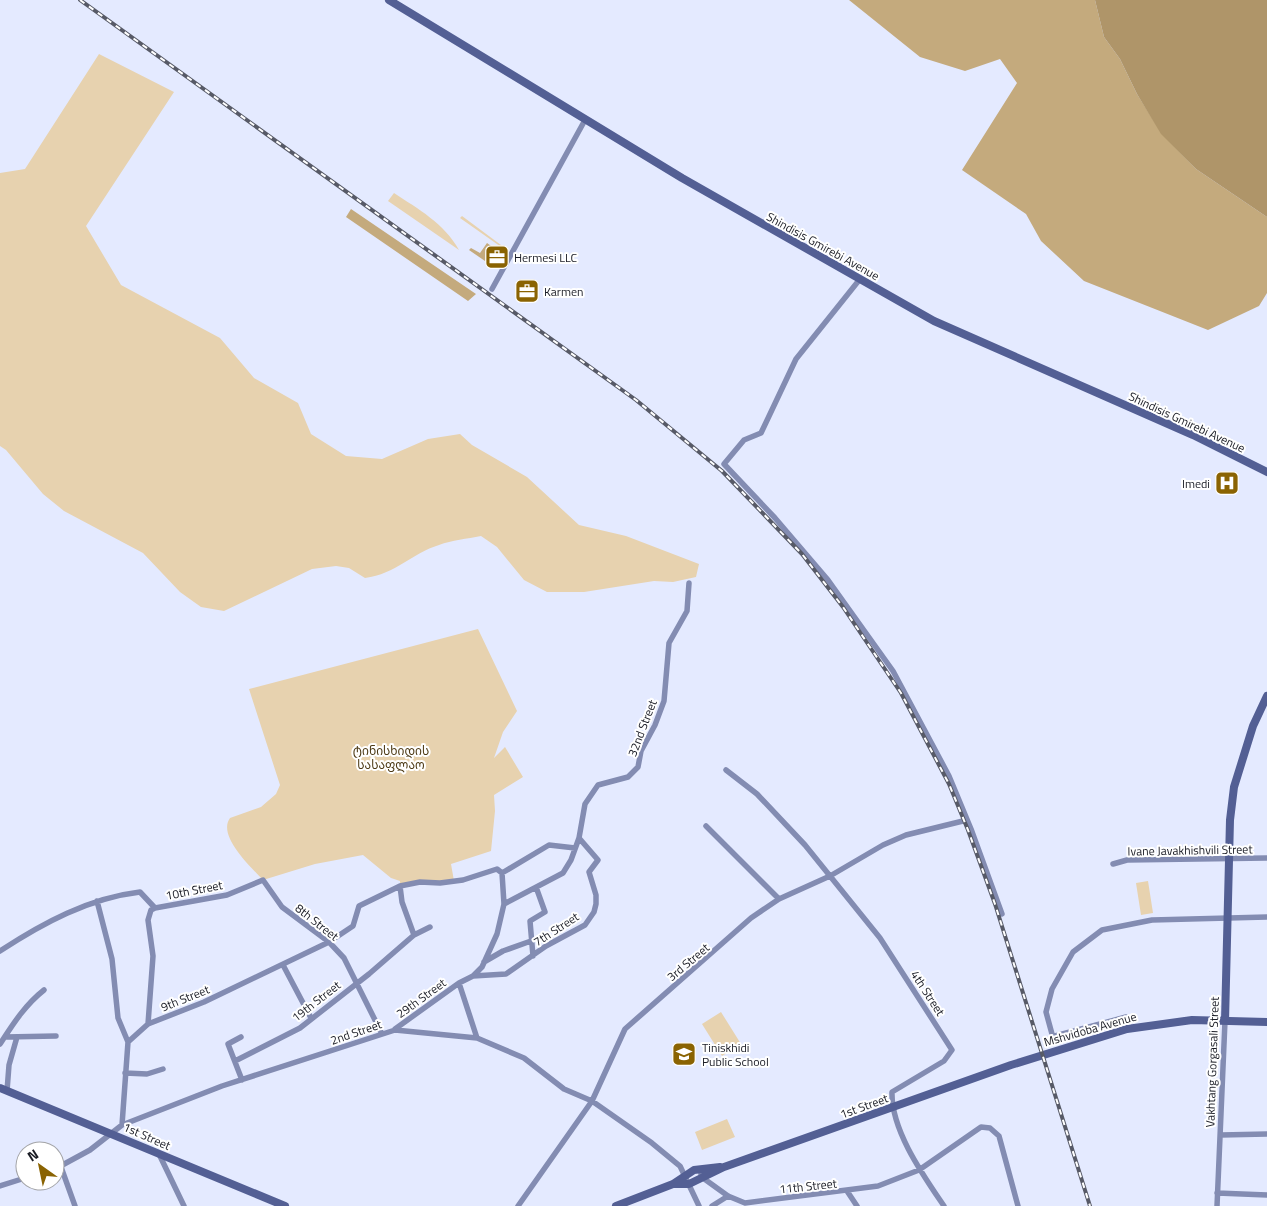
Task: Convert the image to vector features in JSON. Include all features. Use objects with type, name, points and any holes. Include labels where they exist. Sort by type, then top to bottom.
[{"type":"main road","name":"Shindisis Gmirebi Avenue","points":[[390,0],[585,120],[748,217],[934,321],[1192,435],[1267,472]]},
{"type":"main road","name":"Vakhtang Gorgasali Street","points":[[1225,1021],[1230,820],[1234,787],[1252,726],[1267,696]]},
{"type":"main road","name":"Mshvidoba Avenue","points":[[1011,1065],[1127,1029],[1170,1021],[1267,1022]]},
{"type":"main road","name":"1st Street","points":[[673,1184],[689,1184],[724,1167],[1011,1065]]},
{"type":"main road","name":"1st Street","points":[[3,1090],[284,1206]]},
{"type":"main road","name":"1st Street","points":[[616,1206],[673,1184],[685,1175],[697,1170],[724,1167]]},
{"type":"street","points":[[492,289],[585,120]]},
{"type":"street","points":[[860,279],[796,359],[761,433],[744,440],[724,464],[775,518],[869,634],[894,671],[949,776],[968,820],[1002,914]]},
{"type":"street","name":"32nd Street","points":[[504,904],[563,873],[579,838],[585,804],[598,785],[628,777],[638,767],[641,751],[655,725],[664,701],[669,643],[687,611],[689,583]]},
{"type":"street","points":[[726,770],[757,794],[830,876]]},
{"type":"street","name":"3rd Street","points":[[518,1206],[592,1101],[625,1029],[751,918],[779,899],[830,876],[883,844],[906,835],[968,820]]},
{"type":"street","points":[[706,826],[779,899]]},
{"type":"street","name":"7th Street","points":[[473,976],[506,974],[563,935],[585,925],[594,912],[596,895],[589,872],[598,860],[579,838]]},
{"type":"street","points":[[473,976],[484,962],[497,934],[504,904],[502,873],[548,845],[575,848]]},
{"type":"street","name":"Ivane Javakhishvili Street","points":[[1113,864],[1127,860],[1230,857],[1267,858]]},
{"type":"street","name":"9th Street","points":[[128,1042],[148,1024],[204,1002],[329,942],[353,926],[359,906],[400,886],[420,882],[454,882],[497,869],[502,873]]},
{"type":"street","name":"4th Street","points":[[830,876],[880,938],[952,1050],[944,1061],[892,1092],[891,1108]]},
{"type":"street","name":"10th Street","points":[[148,1024],[153,956],[148,914],[155,908],[227,895],[263,880]]},
{"type":"street","name":"8th Street","points":[[263,880],[282,907],[329,942],[344,958],[382,1034]]},
{"type":"street","points":[[400,886],[402,902],[414,935]]},
{"type":"street","points":[[533,956],[530,921],[545,912],[536,887]]},
{"type":"street","points":[[0,951],[38,926],[114,895],[140,892],[155,908]]},
{"type":"street","points":[[97,901],[112,959],[118,1018],[128,1042],[122,1125]]},
{"type":"street","points":[[1126,1017],[1055,1036],[1052,1034],[1046,1012],[1052,989],[1073,952],[1104,929],[1152,920],[1267,917]]},
{"type":"street","name":"19th Street","points":[[235,1061],[300,1028],[414,935],[430,927]]},
{"type":"street","points":[[484,962],[503,951],[531,941]]},
{"type":"street","points":[[283,964],[311,1018]]},
{"type":"street","name":"29th Street","points":[[395,1030],[459,983],[473,976]]},
{"type":"street","points":[[459,983],[477,1038]]},
{"type":"street","points":[[0,1044],[30,1001],[44,990]]},
{"type":"street","name":"Vakhtang Gorgasali Street","points":[[1217,1206],[1225,1021]]},
{"type":"street","name":"2nd Street","points":[[65,1164],[90,1150],[122,1125],[242,1080],[395,1030],[477,1038],[524,1058],[564,1088],[592,1101],[652,1143],[680,1166]]},
{"type":"street","points":[[5,1036],[56,1036]]},
{"type":"street","points":[[3,1090],[8,1065],[17,1037]]},
{"type":"street","points":[[241,1037],[228,1044],[242,1080]]},
{"type":"street","points":[[125,1074],[147,1074],[163,1069]]},
{"type":"street","points":[[891,1108],[919,1170],[944,1206]]},
{"type":"street","name":"11th Street","points":[[703,1178],[728,1196],[746,1204],[878,1186],[919,1170],[981,1127],[990,1128],[999,1136],[1018,1206]]},
{"type":"street","points":[[1221,1135],[1267,1134]]},
{"type":"street","points":[[159,1154],[184,1206]]},
{"type":"street","points":[[680,1166],[697,1170],[703,1178]]},
{"type":"street","points":[[680,1166],[699,1206]]},
{"type":"street","points":[[0,1186],[15,1181]]},
{"type":"street","points":[[65,1184],[75,1206]]},
{"type":"street","points":[[848,1191],[857,1206]]},
{"type":"street","points":[[1217,1193],[1267,1195]]},
{"type":"street","points":[[712,1206],[728,1196]]},
{"type":"green space","points":[[99,54],[174,92],[86,226],[121,285],[220,338],[254,378],[298,403],[311,434],[346,456],[382,459],[428,439],[460,434],[472,445],[527,477],[579,525],[626,536],[699,564],[696,577],[673,582],[654,581],[584,592],[547,592],[524,580],[497,547],[481,536],[439,545],[376,576],[365,578],[349,568],[336,566],[312,569],[224,611],[201,607],[180,592],[143,553],[64,511],[43,494],[6,450],[0,446],[0,173],[25,169]]},
{"type":"green space","points":[[394,193],[438,224],[453,240],[459,250],[388,201]]},
{"type":"green space","points":[[462,216],[505,248],[460,218]]},
{"type":"green space","name":"ტინისხიდის სასაფლაო","points":[[478,629],[517,711],[503,732],[494,758],[505,747],[523,777],[494,795],[495,811],[491,851],[451,864],[454,881],[400,886],[400,881],[391,878],[363,855],[315,864],[263,880],[237,851],[228,833],[227,825],[230,818],[261,807],[276,794],[280,785],[249,689]]},
{"type":"green space","points":[[1148,881],[1153,913],[1141,915],[1136,883]]},
{"type":"green space","points":[[721,1012],[741,1044],[722,1056],[702,1024]]},
{"type":"green space","points":[[727,1119],[735,1137],[702,1150],[695,1132]]},
{"type":"shaded area","points":[[849,0],[1095,0],[1104,37],[1120,59],[1137,94],[1162,134],[1196,169],[1267,217],[1267,293],[1259,306],[1208,330],[1084,281],[1041,241],[1026,214],[962,170],[1017,83],[1000,59],[965,71],[920,57]]},
{"type":"shaded area","points":[[1095,0],[1267,0],[1267,217],[1196,169],[1161,134],[1137,94],[1120,59],[1104,37]]},
{"type":"shaded area","points":[[351,209],[476,294],[468,301],[346,217]]},
{"type":"shaded area","points":[[487,243],[494,248],[485,261],[469,250],[471,248],[480,253]]},
{"type":"railway","points":[[80,0],[636,400],[722,471],[802,554],[843,607],[901,693],[949,784],[995,904],[1090,1206]]},
{"type":"place","name":"Hermesi LLC","points":[[497,257]]},
{"type":"place","name":"Karmen","points":[[527,291]]},
{"type":"place","name":"Imedi","points":[[1227,483]]},
{"type":"place","name":"Tiniskhidi Public School","points":[[684,1054]]}]
